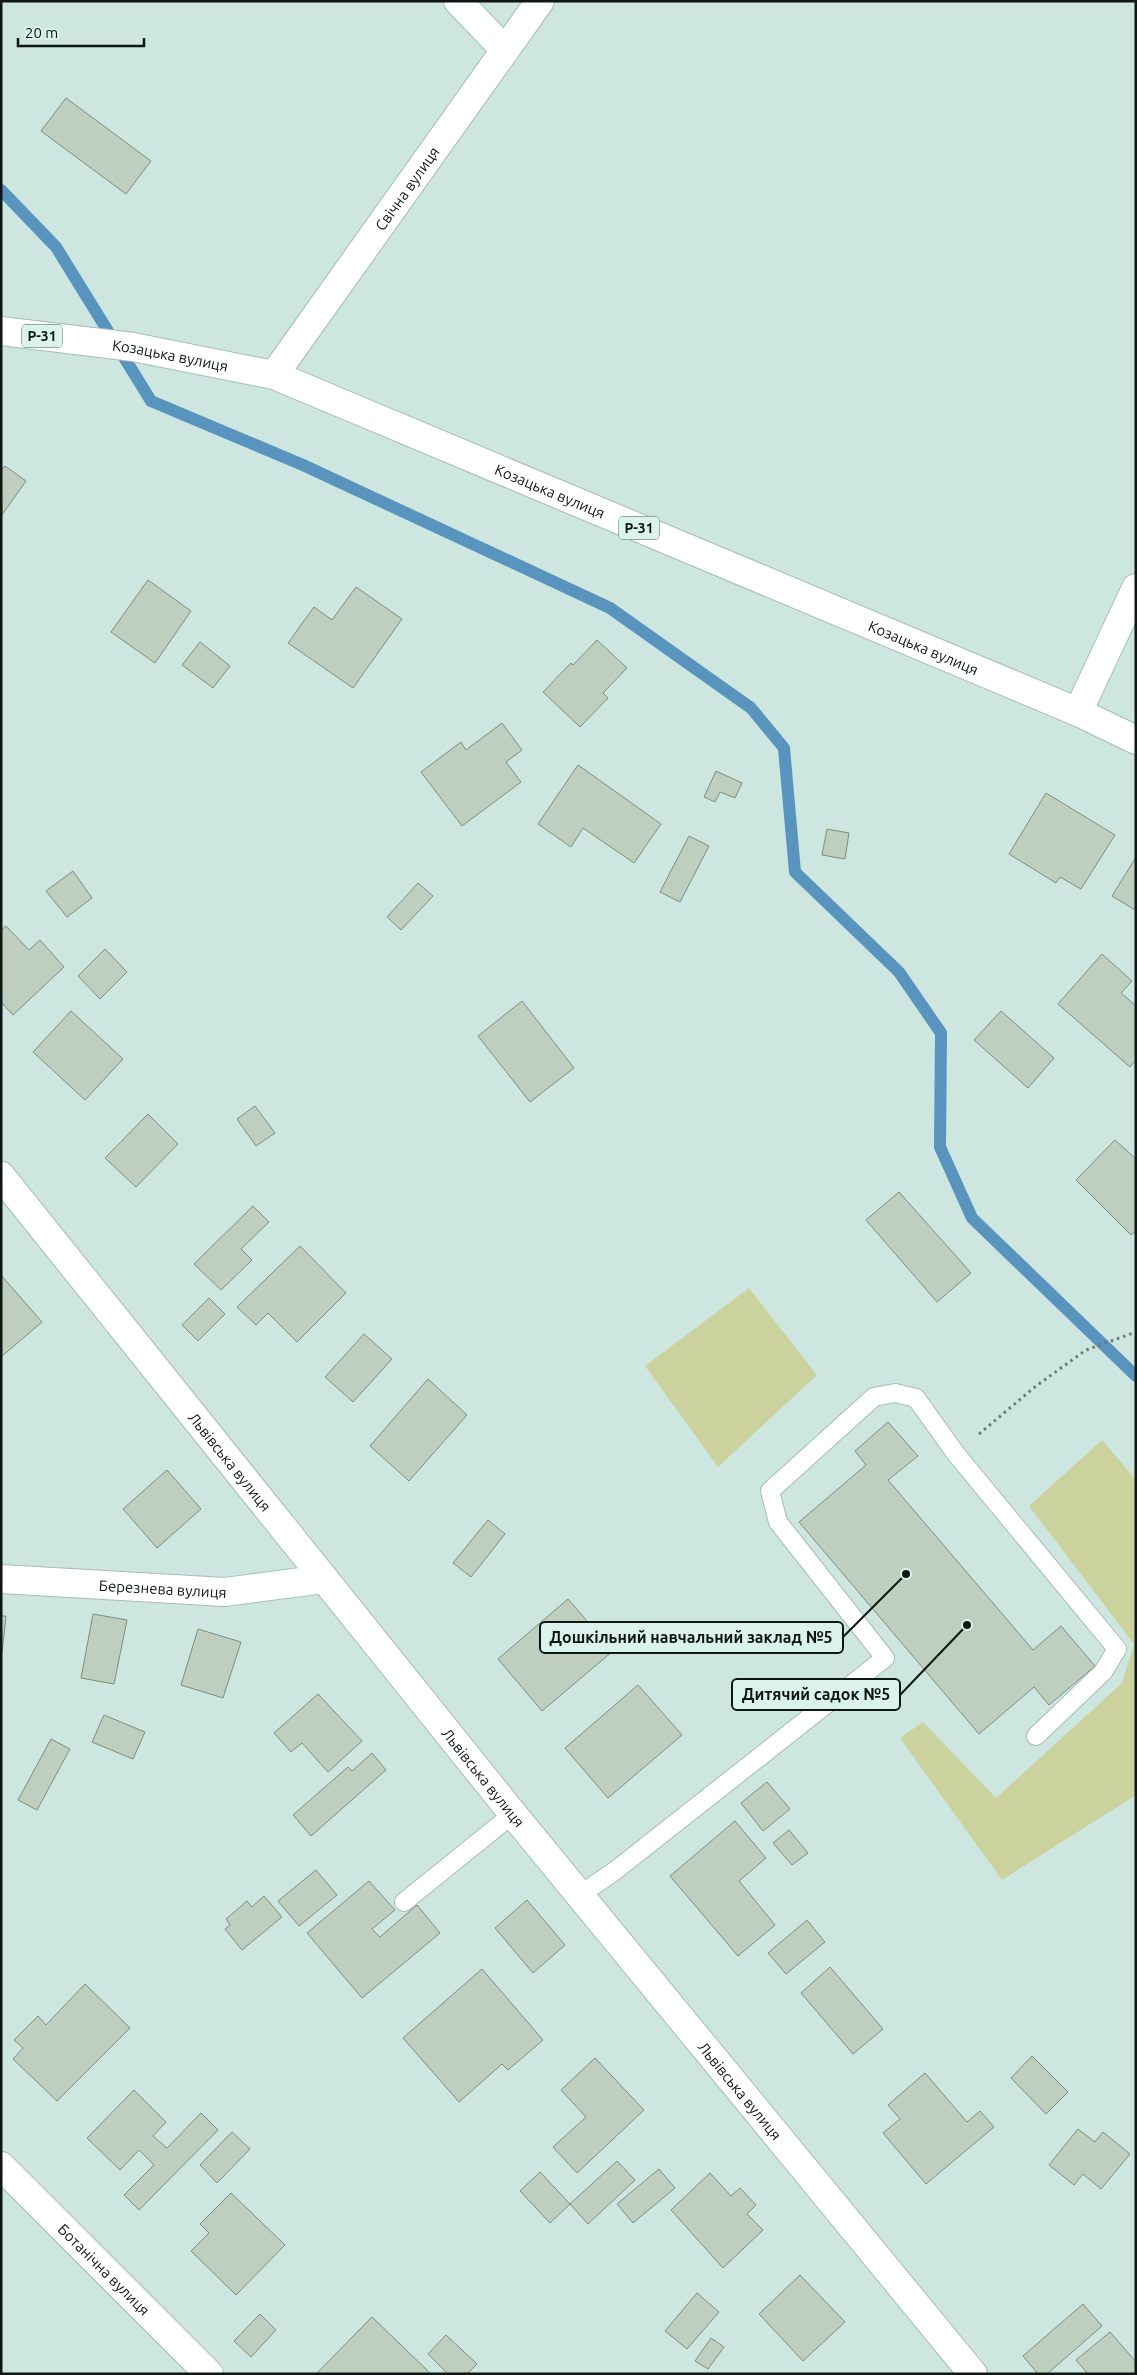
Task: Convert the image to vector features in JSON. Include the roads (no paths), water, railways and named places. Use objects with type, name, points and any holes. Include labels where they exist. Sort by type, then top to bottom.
[{"type":"street","points":[[458,1],[505,50]]},
{"type":"street","name":"Свічна вулиця","points":[[274,375],[540,1]]},
{"type":"street","name":"Козацька вулиця","points":[[1,331],[132,347],[274,375],[1078,712],[1136,740]]},
{"type":"street","points":[[1078,712],[1136,588]]},
{"type":"street","name":"Львівська вулиця","points":[[1,1176],[513,1814],[973,2374]]},
{"type":"street","name":"Березнева вулиця","points":[[1,1579],[224,1592],[324,1579]]},
{"type":"street","name":"Ботанічна вулиця","points":[[1,2166],[208,2374]]},
{"type":"lane","points":[[580,1895],[616,1870],[885,1658],[778,1522],[770,1491],[874,1397],[895,1393],[916,1398],[956,1454],[1117,1649],[1103,1672],[1036,1736]]},
{"type":"lane","points":[[404,1902],[513,1814]]},
{"type":"waterway","points":[[1,190],[56,247],[151,401],[303,465],[610,608],[751,708],[784,748],[795,872],[899,972],[941,1033],[940,1147],[972,1218],[1136,1376]]},
{"type":"place","name":"Дошкільний навчальний заклад №5","points":[[906,1574]]},
{"type":"place","name":"Дитячий садок №5","points":[[967,1625]]}]
